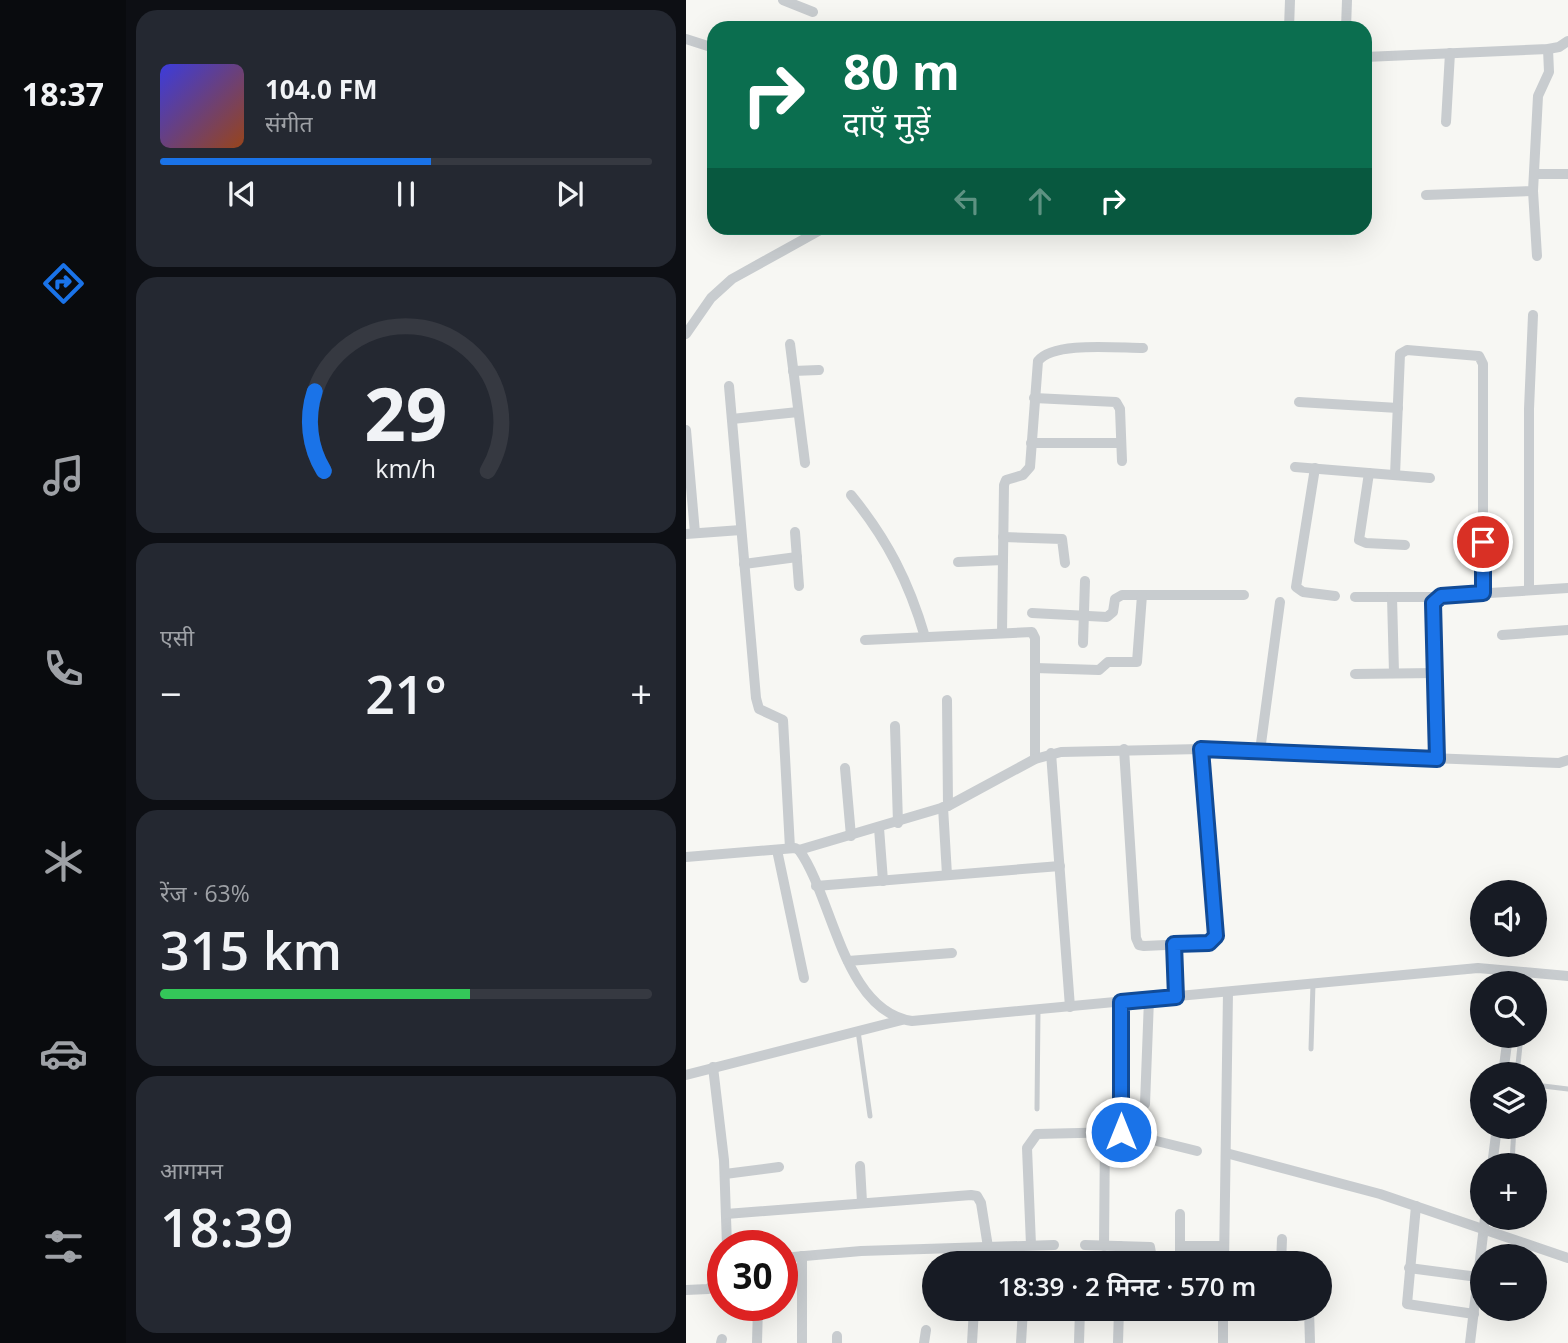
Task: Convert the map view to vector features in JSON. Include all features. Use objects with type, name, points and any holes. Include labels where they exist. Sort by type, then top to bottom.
[{"type":"street","points":[[783,0],[813,12]]},
{"type":"street","points":[[1289,21],[1290,0]]},
{"type":"street","points":[[1346,21],[1347,0]]},
{"type":"street","points":[[686,39],[707,46]]},
{"type":"street","points":[[1372,57],[1548,49],[1568,41]]},
{"type":"street","points":[[1537,256],[1533,191],[1538,96],[1549,72],[1548,49]]},
{"type":"street","points":[[1446,122],[1450,53]]},
{"type":"street","points":[[1535,174],[1568,174]]},
{"type":"street","points":[[1426,195],[1533,191]]},
{"type":"street","points":[[686,334],[690,322],[710,298],[732,279],[811,235]]},
{"type":"street","points":[[1529,590],[1529,409],[1533,315]]},
{"type":"street","points":[[790,344],[805,463]]},
{"type":"street","points":[[1002,633],[1004,485],[1011,477],[1027,472],[1038,361],[1050,350],[1143,348]]},
{"type":"street","points":[[1395,475],[1399,359],[1403,351],[1472,354],[1482,359],[1483,593]]},
{"type":"street","points":[[793,371],[819,370]]},
{"type":"street","points":[[729,386],[757,704],[763,712],[783,720],[795,849],[816,886],[848,961],[878,1004],[902,1020]]},
{"type":"street","points":[[1034,398],[1116,402],[1120,409],[1122,461]]},
{"type":"street","points":[[1299,402],[1398,408]]},
{"type":"street","points":[[732,419],[798,412]]},
{"type":"street","points":[[686,430],[690,533],[741,530]]},
{"type":"street","points":[[1031,443],[1121,443]]},
{"type":"street","points":[[1294,467],[1430,478]]},
{"type":"street","points":[[1315,468],[1296,587],[1299,591],[1335,596]]},
{"type":"street","points":[[1369,473],[1359,540],[1366,543],[1405,545]]},
{"type":"street","points":[[851,495],[877,526],[898,561],[914,598],[925,637]]},
{"type":"street","points":[[795,532],[799,586]]},
{"type":"street","points":[[1003,537],[1062,539],[1065,563]]},
{"type":"street","points":[[744,564],[797,557]]},
{"type":"street","points":[[958,562],[1003,560]]},
{"type":"street","points":[[1083,643],[1086,581]]},
{"type":"street","points":[[1355,597],[1437,597],[1568,588]]},
{"type":"street","points":[[1035,668],[1098,670],[1108,662],[1137,662],[1142,595]]},
{"type":"street","points":[[1032,613],[1107,617],[1113,612],[1118,596],[1244,595]]},
{"type":"street","points":[[1392,597],[1394,673]]},
{"type":"street","points":[[1437,597],[1433,603],[1437,759]]},
{"type":"street","points":[[1260,751],[1280,602]]},
{"type":"street","points":[[1502,635],[1568,630]]},
{"type":"street","points":[[865,640],[1029,631],[1035,635],[1035,759]]},
{"type":"street","points":[[1355,674],[1435,673]]},
{"type":"street","points":[[947,700],[947,875]]},
{"type":"street","points":[[895,726],[898,822]]},
{"type":"street","points":[[1124,749],[1136,942],[1144,946],[1209,943],[1216,936],[1201,749]]},
{"type":"street","points":[[686,858],[795,849],[879,828],[945,806],[1051,753],[1201,749],[1559,763],[1568,760]]},
{"type":"street","points":[[1051,753],[1070,1007]]},
{"type":"street","points":[[845,768],[851,835]]},
{"type":"street","points":[[879,828],[883,881]]},
{"type":"street","points":[[777,850],[804,978]]},
{"type":"street","points":[[816,886],[1060,866]]},
{"type":"street","points":[[1174,944],[1176,997]]},
{"type":"street","points":[[848,961],[952,954]]},
{"type":"street","points":[[686,1073],[902,1020],[1038,1010],[1478,968],[1516,971]]},
{"type":"street","points":[[1547,977],[1568,976]]},
{"type":"street","points":[[1224,1251],[1228,992]]},
{"type":"street","points":[[1145,1104],[1149,999]]},
{"type":"street","points":[[1121,1002],[1121,1132]]},
{"type":"street","points":[[713,1067],[725,1174],[726,1230]]},
{"type":"street","points":[[1104,1246],[1105,1131]]},
{"type":"street","points":[[1031,1245],[1029,1142],[1037,1134],[1121,1132],[1197,1150]]},
{"type":"street","points":[[1226,1153],[1470,1219]]},
{"type":"street","points":[[860,1166],[862,1202]]},
{"type":"street","points":[[725,1174],[779,1167]]},
{"type":"street","points":[[726,1214],[862,1202],[977,1196],[982,1203],[988,1247]]},
{"type":"street","points":[[1416,1206],[1406,1300],[1410,1306],[1470,1314]]},
{"type":"street","points":[[1180,1213],[1180,1251]]},
{"type":"street","points":[[1502,1230],[1568,1258]]},
{"type":"street","points":[[1282,1239],[1282,1251]]},
{"type":"street","points":[[798,1256],[1054,1245]]},
{"type":"street","points":[[1085,1245],[1151,1248],[1151,1251]]},
{"type":"street","points":[[1120,1246],[1120,1251]]},
{"type":"street","points":[[1180,1246],[1224,1246]]},
{"type":"street","points":[[802,1256],[802,1343]]},
{"type":"street","points":[[1409,1268],[1470,1276]]},
{"type":"street","points":[[686,1290],[707,1289]]},
{"type":"street","points":[[757,1343],[758,1321]]},
{"type":"street","points":[[972,1343],[973,1321]]},
{"type":"street","points":[[1021,1343],[1022,1321]]},
{"type":"street","points":[[1079,1343],[1080,1321]]},
{"type":"street","points":[[1118,1343],[1119,1321]]},
{"type":"street","points":[[1223,1321],[1223,1343]]},
{"type":"street","points":[[1309,1321],[1310,1343]]},
{"type":"street","points":[[1470,1343],[1473,1321]]},
{"type":"street","points":[[924,1343],[926,1330]]},
{"type":"lane","points":[[1311,1049],[1313,984]]},
{"type":"lane","points":[[1037,1109],[1038,1010]]},
{"type":"lane","points":[[858,1031],[870,1116]]},
{"type":"lane","points":[[1547,1086],[1568,1089]]},
{"type":"route","points":[[1121,1132],[1121,1002],[1176,997],[1174,944],[1209,943],[1214,941],[1216,936],[1201,749],[1437,759],[1433,603],[1434,599],[1441,596],[1483,593],[1483,542]]}]
